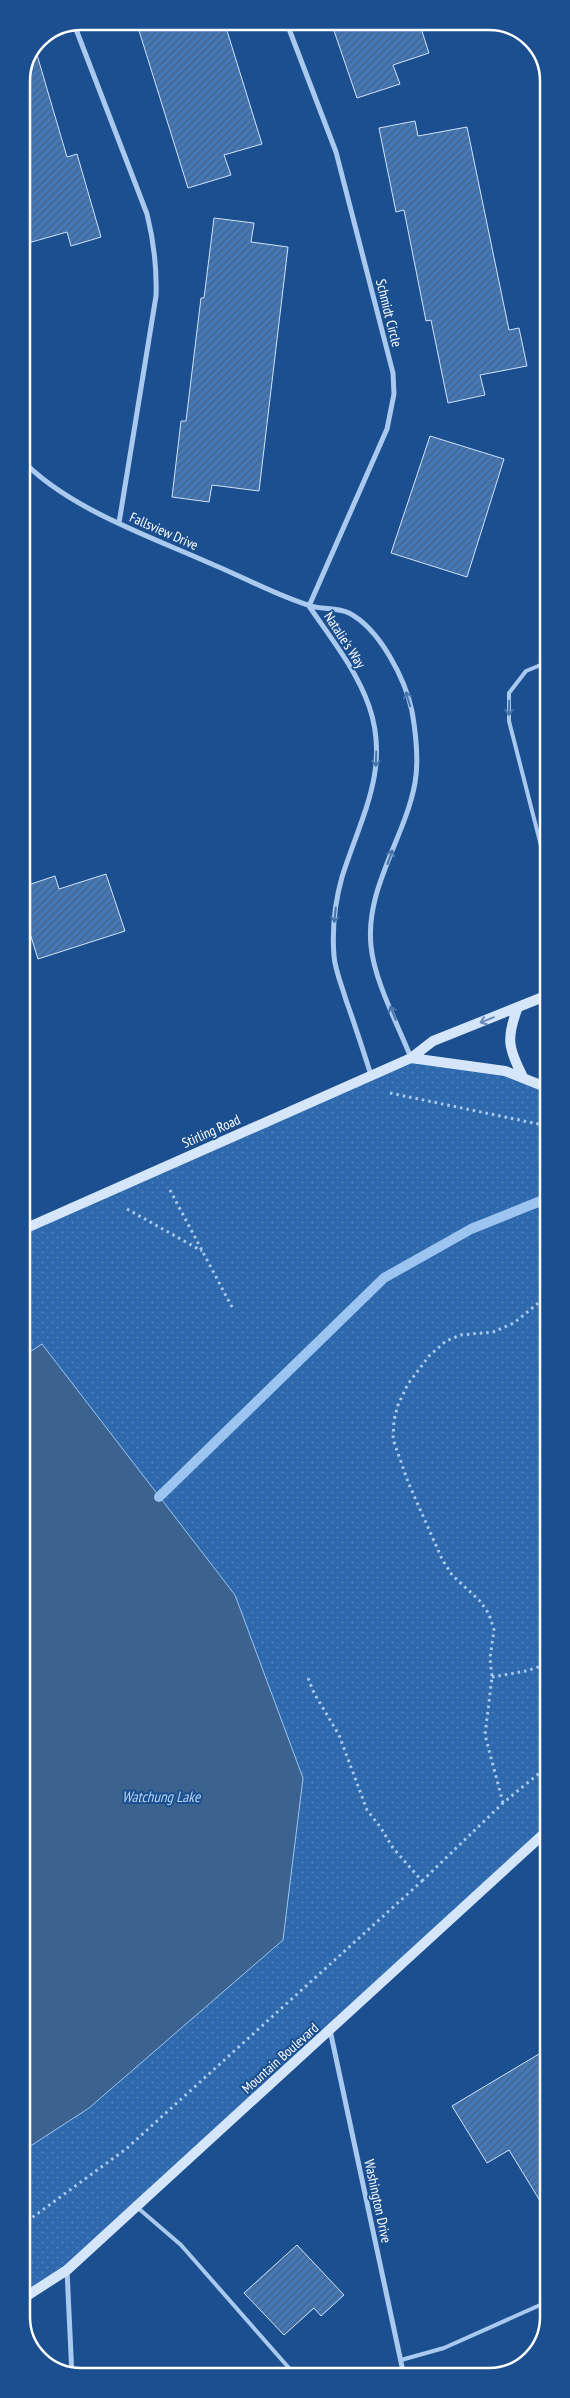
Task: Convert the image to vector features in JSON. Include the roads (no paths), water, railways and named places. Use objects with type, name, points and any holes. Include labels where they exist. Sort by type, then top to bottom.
[{"type":"street","points":[[76,30],[147,214],[154,240],[157,264],[156,296],[119,523]]},
{"type":"street","name":"Schmidt Circle","points":[[289,30],[336,152],[393,373],[394,394],[387,429],[308,606]]},
{"type":"street","name":"Fallsview Drive","points":[[30,467],[40,478],[62,492],[119,523],[308,606]]},
{"type":"street","name":"Natalie's Way","points":[[308,606],[349,613],[369,630],[387,651],[399,672],[412,710],[417,751],[415,783],[376,895],[371,946],[377,973],[411,1058]]},
{"type":"street","name":"Natalie's Way","points":[[308,606],[358,681],[369,706],[374,727],[377,756],[374,786],[342,877],[337,900],[334,932],[334,958],[371,1075]]},
{"type":"street","name":"Stirling Road","points":[[30,1226],[411,1058],[433,1041],[540,998]]},
{"type":"street","points":[[518,1007],[508,1036],[510,1049],[523,1077]]},
{"type":"street","name":"Stirling Road","points":[[411,1058],[483,1066],[523,1077],[540,1084]]},
{"type":"street","name":"Mountain Boulevard","points":[[30,2294],[67,2270],[540,1836]]},
{"type":"street","name":"Washington Drive","points":[[330,2030],[402,2368]]},
{"type":"street","points":[[67,2270],[72,2367]]},
{"type":"lane","points":[[540,665],[526,671],[509,693],[509,722],[540,842]]},
{"type":"lane","points":[[136,2206],[181,2245],[289,2368]]},
{"type":"lane","points":[[401,2360],[444,2348],[540,2305]]},
{"type":"water","name":"Watchung Lake","points":[[42,1344],[235,1595],[303,1778],[283,1940],[89,2108],[30,2145],[30,1352]]},
{"type":"waterway","points":[[159,1497],[384,1278],[471,1229],[540,1201]]}]
